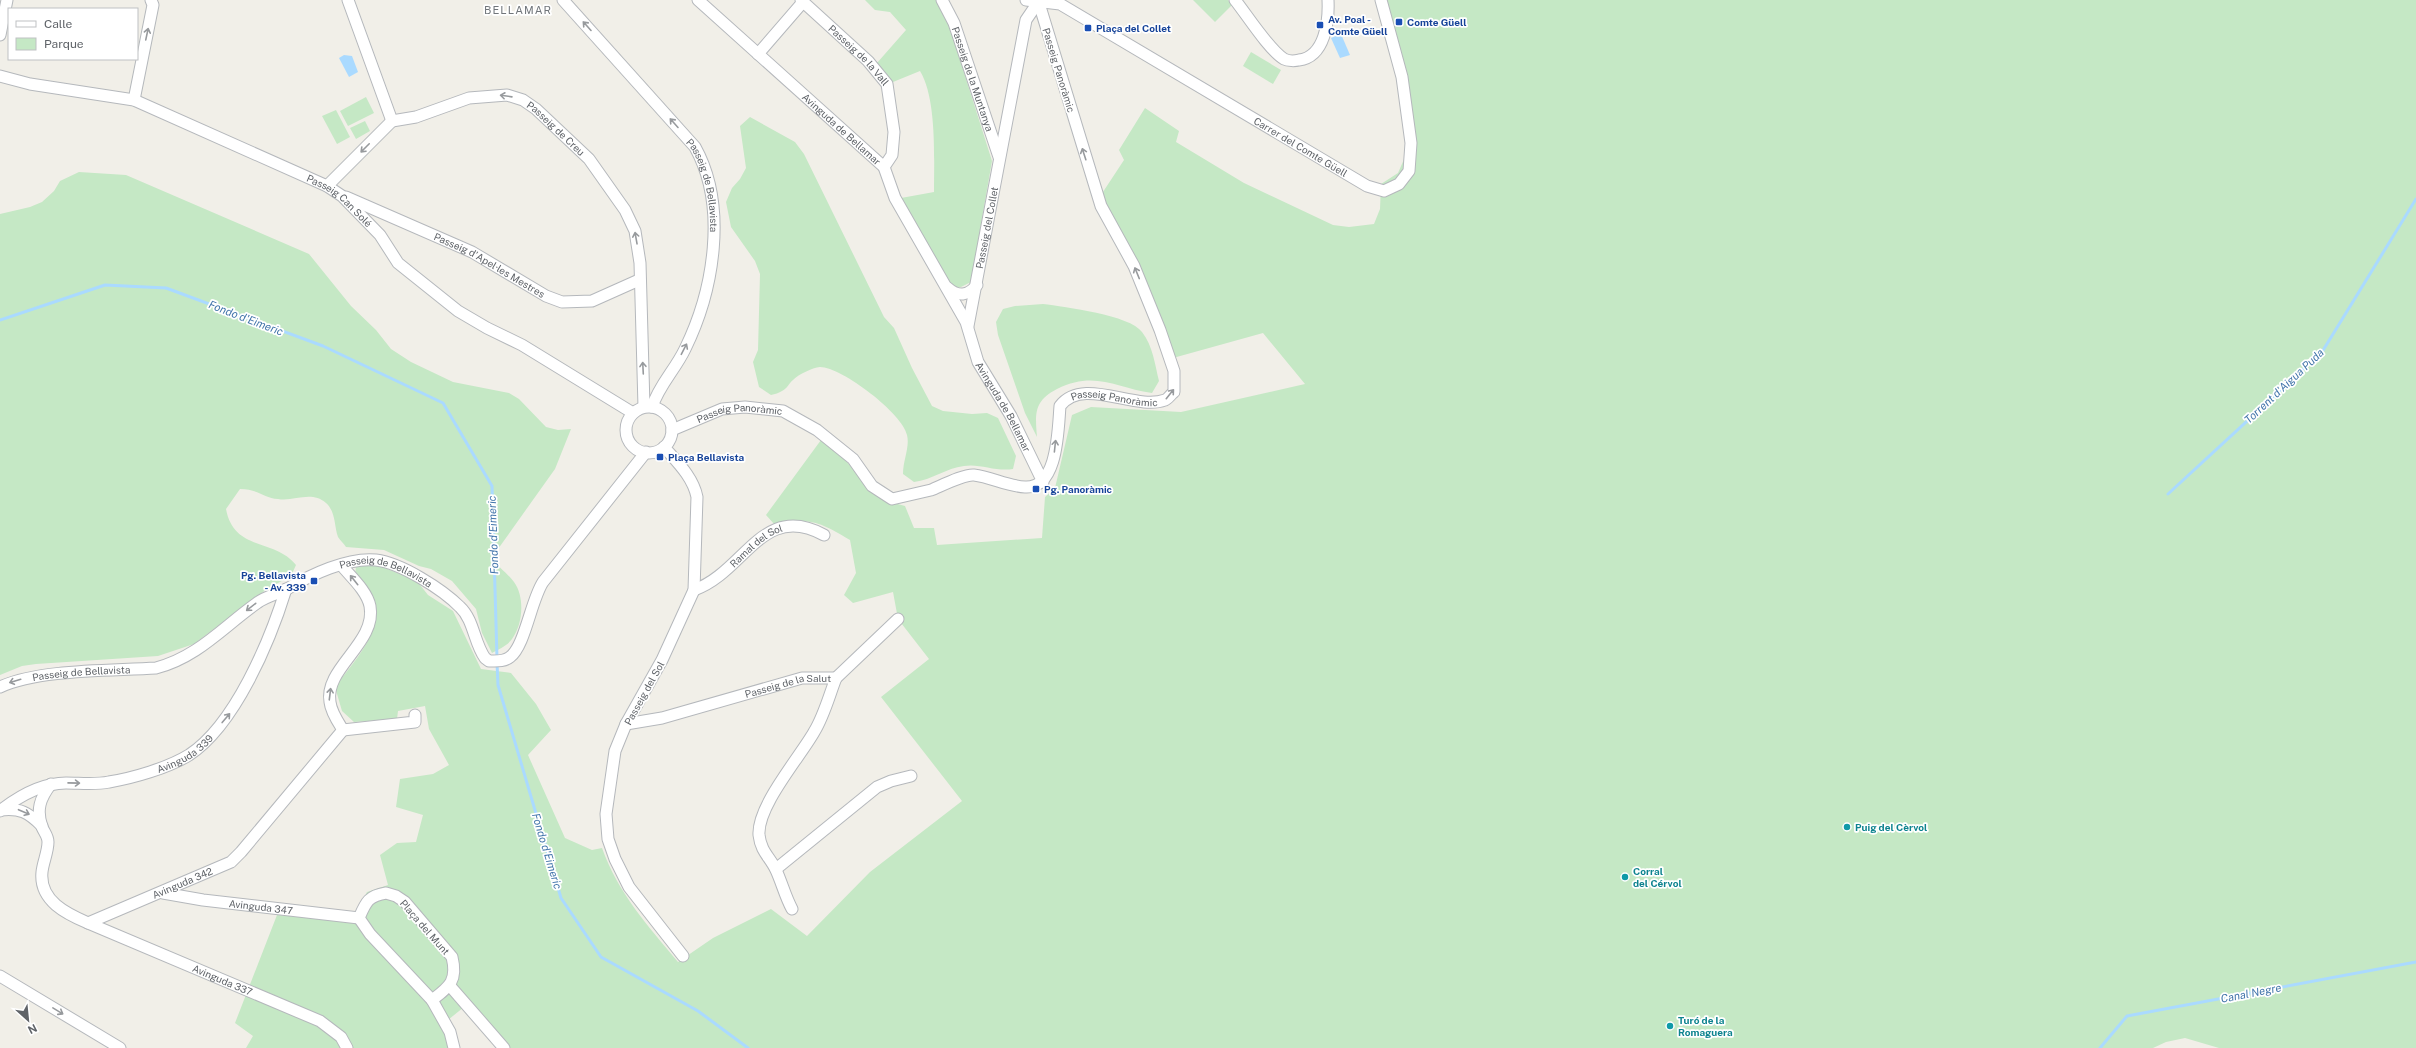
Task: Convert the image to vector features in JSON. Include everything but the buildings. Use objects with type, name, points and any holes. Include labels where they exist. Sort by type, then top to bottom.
[{"type":"street","points":[[0,35],[7,0]]},
{"type":"street","points":[[327,186],[392,121],[348,0]]},
{"type":"street","name":"Passeig de Bellavista","points":[[563,0],[695,147],[708,174],[714,233],[711,265],[705,296],[685,350],[648,407]]},
{"type":"street","name":"Avinguda de Bellamar","points":[[698,0],[876,159],[884,168],[897,202],[968,326],[978,362],[1012,416],[1043,482]]},
{"type":"street","name":"Passeig de la Muntanya","points":[[942,0],[954,23],[999,159]]},
{"type":"street","points":[[1026,0],[1038,0]]},
{"type":"street","name":"Carrer del Comte Güell","points":[[1038,0],[1060,4],[1367,186],[1384,191],[1399,184],[1409,171],[1411,143],[1402,77],[1381,0]]},
{"type":"street","name":"Passeig del Collet","points":[[968,326],[977,285],[999,159],[1026,20],[1038,0]]},
{"type":"street","name":"Passeig Panoràmic","points":[[672,430],[722,409],[745,407],[783,412],[817,430],[853,459],[872,486],[892,499],[930,490],[973,475],[1025,487],[1043,482],[1050,471],[1053,460],[1060,406],[1064,400],[1076,395],[1091,394],[1149,402],[1166,400],[1174,392],[1175,385],[1169,357],[1134,266],[1101,206],[1038,0]]},
{"type":"street","points":[[1235,0],[1275,50],[1285,59],[1295,60],[1312,56],[1322,45],[1328,0]]},
{"type":"street","name":"Passeig de la Vall","points":[[758,54],[802,1],[868,62],[887,84],[893,116],[892,155],[884,168]]},
{"type":"street","points":[[134,100],[154,2]]},
{"type":"street","name":"Passeig Can Solé","points":[[0,76],[30,84],[134,100],[327,186],[342,196],[380,235],[398,263],[458,311],[487,328],[522,344],[633,413]]},
{"type":"street","name":"Passeig de Creu","points":[[392,121],[416,117],[469,98],[488,95],[507,95],[530,105],[562,131],[589,159],[625,210],[635,231],[648,407]]},
{"type":"street","points":[[991,134],[999,133],[1005,130]]},
{"type":"street","points":[[876,159],[892,143]]},
{"type":"street","name":"Passeig d'Apel·les Mestres","points":[[342,196],[472,252],[546,296],[562,302],[592,301],[639,280]]},
{"type":"street","points":[[946,286],[954,293],[961,294],[968,293],[977,285]]},
{"type":"street","points":[[648,407],[662,411],[669,419],[672,430],[671,436],[664,447],[658,450],[646,452],[631,444],[627,437],[628,421],[633,413],[648,407]]},
{"type":"street","name":"Passeig del Sol","points":[[664,447],[692,480],[697,497],[694,590],[662,660],[626,724],[615,751],[606,814],[608,839],[615,859],[629,887],[683,956]]},
{"type":"street","name":"Passeig de Bellavista","points":[[0,687],[14,680],[36,676],[156,668],[175,663],[191,655],[259,601],[286,590],[308,576],[342,566],[376,560],[405,570],[441,590],[461,608],[485,658],[498,661],[510,657],[515,652],[523,634],[535,594],[646,452]]},
{"type":"street","name":"Ramal del Sol","points":[[694,590],[708,585],[720,577],[758,540],[784,525],[798,525],[824,535]]},
{"type":"street","points":[[342,566],[364,592],[370,605],[370,620],[366,632],[334,680],[330,692],[331,707],[343,730],[415,722],[415,715]]},
{"type":"street","name":"Avinguda 339","points":[[0,810],[29,792],[51,784],[108,782],[172,764],[190,754],[233,710],[276,620],[286,590]]},
{"type":"street","points":[[836,678],[898,619]]},
{"type":"street","name":"Passeig de la Salut","points":[[626,724],[662,718],[802,678],[836,678],[815,730],[763,811],[759,833],[761,843],[765,855],[776,869],[781,888],[792,909]]},
{"type":"street","name":"Avinguda 342","points":[[88,923],[163,893],[231,862],[343,730]]},
{"type":"street","points":[[776,869],[877,787],[891,781],[911,776]]},
{"type":"street","points":[[51,784],[39,803],[42,826],[48,841],[42,873],[47,895],[62,911],[88,923]]},
{"type":"street","points":[[0,810],[22,810],[42,826]]},
{"type":"street","name":"Avinguda 347","points":[[163,893],[203,900],[358,918]]},
{"type":"street","name":"Plaça del Munt","points":[[358,918],[365,904],[374,895],[386,893],[396,896],[405,902],[452,957],[454,968],[450,986]]},
{"type":"street","points":[[358,918],[370,934],[432,1000],[450,1032],[454,1048]]},
{"type":"street","name":"Avinguda 337","points":[[88,923],[320,1020],[341,1037],[347,1048]]},
{"type":"street","points":[[0,976],[120,1048]]},
{"type":"street","points":[[432,1000],[450,986],[504,1048]]},
{"type":"green space","points":[[865,0],[937,0],[950,28],[992,161],[971,282],[957,289],[951,285],[901,198],[934,192],[932,113],[925,83],[920,71],[893,82],[877,63],[906,30],[890,12],[875,10]]},
{"type":"green space","points":[[1193,0],[1228,0],[1232,5],[1215,22]]},
{"type":"green space","points":[[1383,0],[2416,0],[2416,1048],[2219,1048],[2185,1038],[2166,1042],[2153,1048],[509,1048],[469,1003],[443,1024],[448,1048],[246,1048],[253,1036],[235,1023],[277,915],[352,921],[367,892],[388,885],[380,855],[397,843],[416,842],[423,815],[396,807],[400,779],[433,774],[449,765],[429,729],[425,706],[398,711],[397,719],[354,722],[342,711],[335,687],[365,647],[372,632],[375,618],[375,604],[368,589],[355,575],[356,567],[375,564],[417,581],[428,595],[453,611],[481,669],[511,673],[536,704],[551,730],[528,755],[565,838],[592,850],[602,848],[616,880],[625,894],[645,922],[678,962],[713,938],[771,909],[807,936],[870,872],[962,801],[881,697],[929,659],[898,619],[893,592],[853,603],[844,595],[856,573],[850,540],[822,525],[806,521],[775,525],[766,515],[821,440],[839,454],[878,494],[895,503],[905,506],[914,528],[934,528],[937,545],[1042,538],[1045,497],[1055,488],[1072,415],[1091,407],[1181,412],[1305,384],[1263,333],[1173,358],[1099,198],[1124,160],[1119,150],[1145,108],[1179,131],[1176,142],[1244,183],[1333,225],[1349,227],[1374,224],[1380,209],[1381,184],[1398,173],[1405,157],[1409,99]]},
{"type":"green space","points":[[1251,52],[1281,70],[1273,84],[1243,66]]},
{"type":"green space","points":[[366,97],[374,113],[348,126],[340,111]]},
{"type":"green space","points":[[336,110],[350,137],[337,144],[322,116]]},
{"type":"green space","points":[[750,117],[795,142],[804,154],[884,317],[894,328],[912,368],[932,406],[943,411],[972,414],[987,413],[998,418],[1016,456],[1013,469],[1007,470],[970,465],[957,467],[927,479],[914,482],[903,474],[908,440],[903,426],[884,404],[856,383],[830,369],[820,367],[799,376],[781,392],[771,395],[759,387],[753,362],[758,350],[760,274],[755,261],[731,227],[726,202],[732,188],[740,179],[746,168],[740,126]]},
{"type":"green space","points":[[365,121],[370,131],[356,139],[350,128]]},
{"type":"green space","points":[[79,172],[126,175],[309,254],[351,306],[376,330],[391,349],[411,362],[453,382],[509,393],[519,399],[546,427],[558,430],[571,429],[555,469],[493,556],[497,564],[514,582],[520,595],[520,618],[516,633],[508,644],[492,653],[482,633],[476,609],[452,581],[431,569],[419,566],[384,550],[346,547],[338,537],[332,511],[326,503],[320,499],[314,497],[302,497],[284,500],[269,497],[252,490],[240,489],[226,509],[230,523],[237,532],[246,538],[277,551],[287,557],[296,565],[291,576],[267,589],[194,644],[158,656],[36,664],[22,666],[0,675],[0,214],[30,207],[42,202],[54,191],[60,181]]},
{"type":"green space","points":[[1043,304],[1111,316],[1135,326],[1146,337],[1155,362],[1159,381],[1152,393],[1105,382],[1094,381],[1083,381],[1057,389],[1044,398],[1040,403],[1036,414],[1037,437],[1025,413],[998,335],[996,322],[1003,309],[1015,306]]},
{"type":"water","points":[[1341,34],[1350,55],[1340,58],[1331,38]]},
{"type":"water","points":[[344,55],[352,56],[358,72],[349,77],[339,58]]},
{"type":"waterway","name":"Torrent d'Aigua Puda","points":[[2168,494],[2322,352],[2416,199]]},
{"type":"waterway","name":"Fondo d'Eimeric","points":[[0,320],[105,285],[166,288],[323,346],[443,403],[492,486],[497,658]]},
{"type":"waterway","name":"Fondo d'Eimeric","points":[[497,663],[498,685],[561,898],[601,957],[698,1011],[748,1048]]},
{"type":"waterway","name":"Canal Negre","points":[[2100,1048],[2127,1016],[2416,962]]},
{"type":"place","name":"Comte Güell","points":[[1399,22]]},
{"type":"place","name":"Av. Poal - Comte Güell","points":[[1320,25]]},
{"type":"place","name":"Plaça del Collet","points":[[1088,28]]},
{"type":"place","name":"Plaça Bellavista","points":[[660,457]]},
{"type":"place","name":"Pg. Panoràmic","points":[[1036,489]]},
{"type":"place","name":"Pg. Bellavista - Av. 339","points":[[314,581]]},
{"type":"place","name":"Puig del Cèrvol","points":[[1847,827]]},
{"type":"place","name":"Corral del Cérvol","points":[[1625,877]]},
{"type":"place","name":"Turó de la Romaguera","points":[[1670,1026]]},
{"type":"district","name":"BELLAMAR","points":[[518,10]]}]
